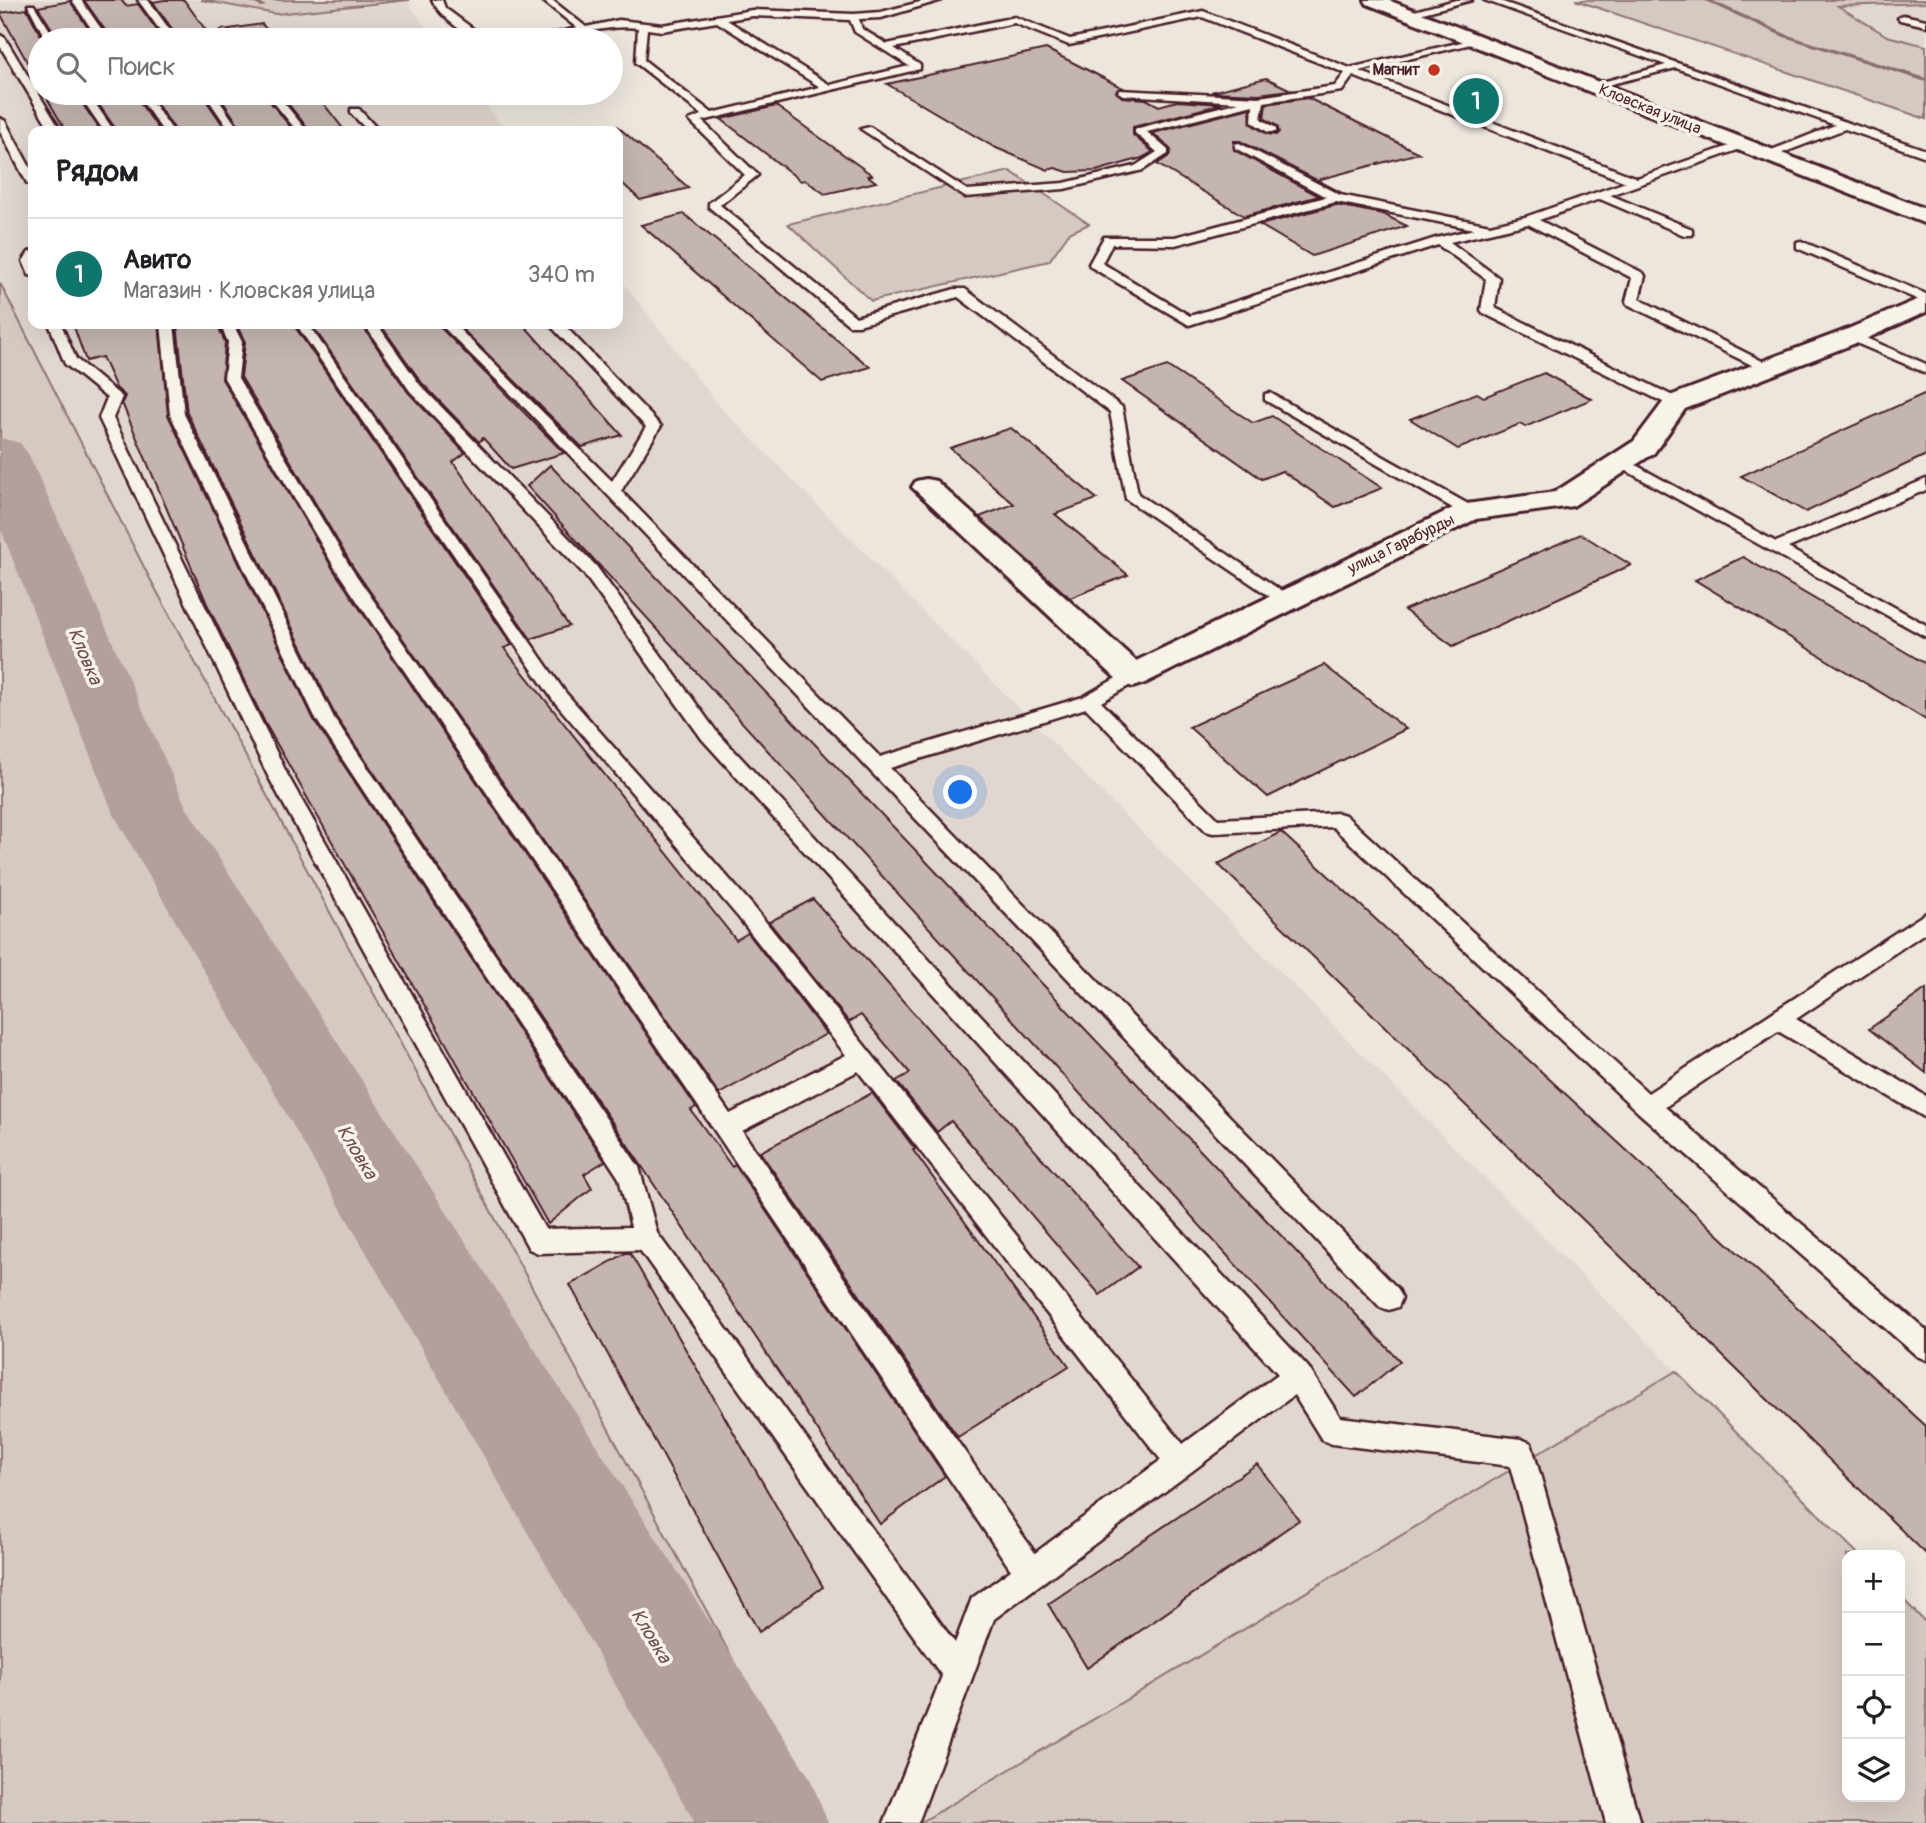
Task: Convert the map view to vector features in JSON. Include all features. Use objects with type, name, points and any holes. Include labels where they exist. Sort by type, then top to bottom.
[{"type":"street","name":"Кловская улица","points":[[1373,0],[1926,217]]},
{"type":"street","points":[[1675,403],[1852,336],[1926,301]]},
{"type":"street","name":"улица Гарабурды","points":[[1133,676],[1469,511],[1563,500],[1644,447],[1675,403]]},
{"type":"street","points":[[926,487],[1133,676]]},
{"type":"lane","points":[[76,0],[96,28]]},
{"type":"lane","points":[[143,0],[163,28]]},
{"type":"lane","points":[[437,0],[441,9],[467,28]]},
{"type":"lane","points":[[546,0],[582,28]]},
{"type":"lane","points":[[595,28],[619,23],[663,28],[752,13],[854,17],[881,15],[938,0]]},
{"type":"lane","points":[[1433,0],[1447,5]]},
{"type":"lane","points":[[1408,13],[1468,0]]},
{"type":"lane","points":[[1488,0],[1926,154]]},
{"type":"lane","points":[[31,7],[44,28]]},
{"type":"lane","points":[[885,47],[1015,20],[1069,42],[1203,14],[1636,182]]},
{"type":"lane","points":[[854,17],[858,30],[917,68],[694,120],[752,175],[713,205],[854,322],[960,292],[1117,410],[1131,496],[1287,600]]},
{"type":"lane","points":[[1903,18],[1926,23]]},
{"type":"lane","points":[[718,19],[829,88]]},
{"type":"lane","points":[[643,26],[639,61],[710,116]]},
{"type":"lane","points":[[0,38],[28,84]]},
{"type":"lane","points":[[866,130],[965,194],[1064,186],[1139,168],[1164,152],[1139,131],[1259,100],[1338,89],[1352,70],[1476,40]]},
{"type":"lane","points":[[1595,87],[1676,65]]},
{"type":"lane","points":[[1123,92],[1259,100]]},
{"type":"lane","points":[[1259,100],[1256,120],[1272,130]]},
{"type":"lane","points":[[40,105],[53,126]]},
{"type":"lane","points":[[91,105],[106,126]]},
{"type":"lane","points":[[150,105],[164,126]]},
{"type":"lane","points":[[217,105],[232,126]]},
{"type":"lane","points":[[281,105],[298,126]]},
{"type":"lane","points":[[355,111],[369,126]]},
{"type":"lane","points":[[0,121],[28,174]]},
{"type":"lane","points":[[1768,155],[1846,125]]},
{"type":"lane","points":[[1336,198],[1175,241],[1108,240],[1096,264],[1189,321],[1440,241],[1529,220],[1742,145]]},
{"type":"lane","points":[[1239,146],[1336,198],[1490,229]]},
{"type":"lane","points":[[1600,195],[1688,232]]},
{"type":"lane","points":[[1529,220],[1639,276],[1632,301],[1767,367]]},
{"type":"lane","points":[[1440,241],[1493,278],[1488,310],[1675,403]]},
{"type":"lane","points":[[1801,245],[1926,301]]},
{"type":"lane","points":[[57,329],[71,361],[115,397],[106,418],[278,776],[538,1241],[646,1238]]},
{"type":"lane","points":[[168,329],[177,414],[325,719],[630,1175],[646,1238],[957,1675]]},
{"type":"lane","points":[[228,329],[235,342],[231,378],[343,568],[1031,1573]]},
{"type":"lane","points":[[305,329],[559,696],[746,912],[1181,1462]]},
{"type":"lane","points":[[374,329],[415,388],[590,570],[709,735],[1298,1376],[1332,1430],[1521,1453],[1623,1823]]},
{"type":"lane","points":[[452,329],[613,491],[1389,1298]]},
{"type":"lane","points":[[561,329],[654,426],[613,491]]},
{"type":"lane","points":[[1852,336],[1926,369]]},
{"type":"lane","points":[[1270,397],[1469,511]]},
{"type":"lane","points":[[1621,462],[1926,632]]},
{"type":"lane","points":[[1774,548],[1926,484]]},
{"type":"lane","points":[[876,765],[1089,701],[1133,676]]},
{"type":"lane","points":[[1089,701],[1213,826],[1338,820],[1647,1106],[1926,1348]]},
{"type":"lane","points":[[1647,1106],[1926,921]]},
{"type":"lane","points":[[1777,1019],[1926,1108]]},
{"type":"lane","points":[[726,1128],[862,1058]]},
{"type":"lane","points":[[901,1823],[983,1609],[1298,1376]]},
{"type":"shaded area","points":[[20,0],[201,0],[276,14],[407,2],[427,28],[28,28],[28,105],[486,105],[502,126],[28,126],[28,329],[623,329],[623,282],[719,406],[1676,1371],[920,1823],[821,1823],[148,575],[0,283],[0,4]]},
{"type":"shaded area","points":[[201,0],[410,0],[276,14]]},
{"type":"shaded area","points":[[1575,0],[1926,0],[1926,3],[1838,6],[1887,36],[1926,46],[1926,119]]},
{"type":"shaded area","points":[[1926,3],[1926,46],[1888,36],[1837,5]]},
{"type":"shaded area","points":[[1010,171],[1089,224],[1069,233],[1049,261],[871,301],[788,224]]},
{"type":"shaded area","points":[[0,283],[148,575],[821,1823],[0,1823]]},
{"type":"shaded area","points":[[1676,1371],[1854,1550],[1842,1550],[1842,1802],[1905,1802],[1905,1601],[1926,1623],[1926,1823],[920,1823]]},
{"type":"building","points":[[84,0],[121,0],[126,6],[138,4],[155,28],[104,28]]},
{"type":"building","points":[[184,0],[204,28],[171,28],[153,2]]},
{"type":"building","points":[[70,1],[88,28],[51,28],[38,7]]},
{"type":"building","points":[[27,9],[37,28],[28,28],[28,63],[0,13]]},
{"type":"building","points":[[262,24],[265,28],[236,28]]},
{"type":"building","points":[[1046,49],[1123,88],[1116,91],[1122,97],[1146,99],[1159,106],[1177,101],[1222,104],[1133,127],[1133,135],[1153,152],[1142,158],[1096,171],[1068,172],[1055,168],[1048,170],[994,147],[887,84]]},
{"type":"building","points":[[1266,78],[1291,90],[1259,94],[1211,92]]},
{"type":"building","points":[[1308,98],[1419,153],[1317,180],[1342,193],[1240,141],[1234,141],[1234,150],[1319,196],[1244,216],[1157,164],[1169,156],[1171,150],[1153,133],[1250,108],[1251,124],[1267,134],[1276,135],[1279,132],[1277,126],[1264,118],[1266,104]]},
{"type":"building","points":[[51,105],[83,105],[98,126],[63,126]]},
{"type":"building","points":[[99,105],[142,105],[156,126],[114,126]]},
{"type":"building","points":[[158,105],[209,105],[224,126],[172,126]]},
{"type":"building","points":[[225,105],[273,105],[290,126],[240,126]]},
{"type":"building","points":[[289,105],[324,105],[341,126],[306,126]]},
{"type":"building","points":[[776,106],[872,175],[868,176],[876,182],[825,194],[805,180],[801,181],[721,119]]},
{"type":"building","points":[[623,131],[689,188],[640,200],[623,184]]},
{"type":"building","points":[[1336,205],[1383,214],[1407,226],[1312,256],[1260,225]]},
{"type":"building","points":[[684,214],[870,367],[822,382],[641,225]]},
{"type":"building","points":[[75,329],[159,329],[168,415],[314,720],[605,1161],[584,1174],[592,1188],[548,1224],[265,723],[207,604],[122,403],[125,396],[116,388],[102,357],[86,361]]},
{"type":"building","points":[[178,329],[219,329],[225,342],[222,379],[333,569],[696,1107],[691,1110],[732,1167],[735,1165],[945,1476],[880,1524],[629,1147],[336,717],[187,413]]},
{"type":"building","points":[[238,329],[296,329],[512,645],[504,648],[736,940],[748,933],[826,1034],[719,1094],[353,567],[241,377],[245,342]]},
{"type":"building","points":[[314,329],[364,329],[408,392],[465,453],[453,462],[569,626],[531,639]]},
{"type":"building","points":[[384,329],[442,329],[564,453],[511,469],[483,438],[479,442],[422,383]]},
{"type":"building","points":[[462,329],[527,329],[622,435],[582,447]]},
{"type":"building","points":[[1167,366],[1253,423],[1272,416],[1382,488],[1335,507],[1282,471],[1262,479],[1122,381]]},
{"type":"building","points":[[1544,373],[1592,399],[1525,427],[1520,424],[1458,449],[1410,419],[1477,393],[1484,397]]},
{"type":"building","points":[[1926,393],[1926,455],[1806,512],[1741,476]]},
{"type":"building","points":[[1011,428],[1097,499],[1055,514],[1128,575],[1070,598],[979,517],[1014,504],[950,448]]},
{"type":"building","points":[[550,465],[1400,1361],[1356,1397],[527,486]]},
{"type":"building","points":[[1581,534],[1631,565],[1453,646],[1404,610]]},
{"type":"building","points":[[1743,557],[1926,664],[1926,720],[1695,580]]},
{"type":"building","points":[[1324,665],[1406,729],[1268,797],[1189,727]]},
{"type":"building","points":[[1281,832],[1926,1426],[1926,1554],[1218,864]]},
{"type":"building","points":[[813,899],[1138,1267],[1100,1295],[951,1121],[937,1132],[896,1081],[910,1073],[861,1015],[849,1022],[769,922]]},
{"type":"building","points":[[1926,989],[1926,1073],[1869,1029]]},
{"type":"building","points":[[872,1093],[915,1149],[913,1150],[1069,1366],[958,1437],[760,1152]]},
{"type":"building","points":[[630,1253],[823,1587],[759,1632],[570,1285]]},
{"type":"building","points":[[1257,1464],[1299,1520],[1087,1668],[1048,1604]]},
{"type":"waterway","points":[[249,0],[263,6]]},
{"type":"waterway","points":[[1706,0],[1786,36],[1926,80]]},
{"type":"waterway","name":"Кловка","points":[[0,455],[151,813],[765,1823]]},
{"type":"place","name":"Магнит","points":[[1434,70]]},
{"type":"place","name":"Авито","points":[[1476,101]]}]
